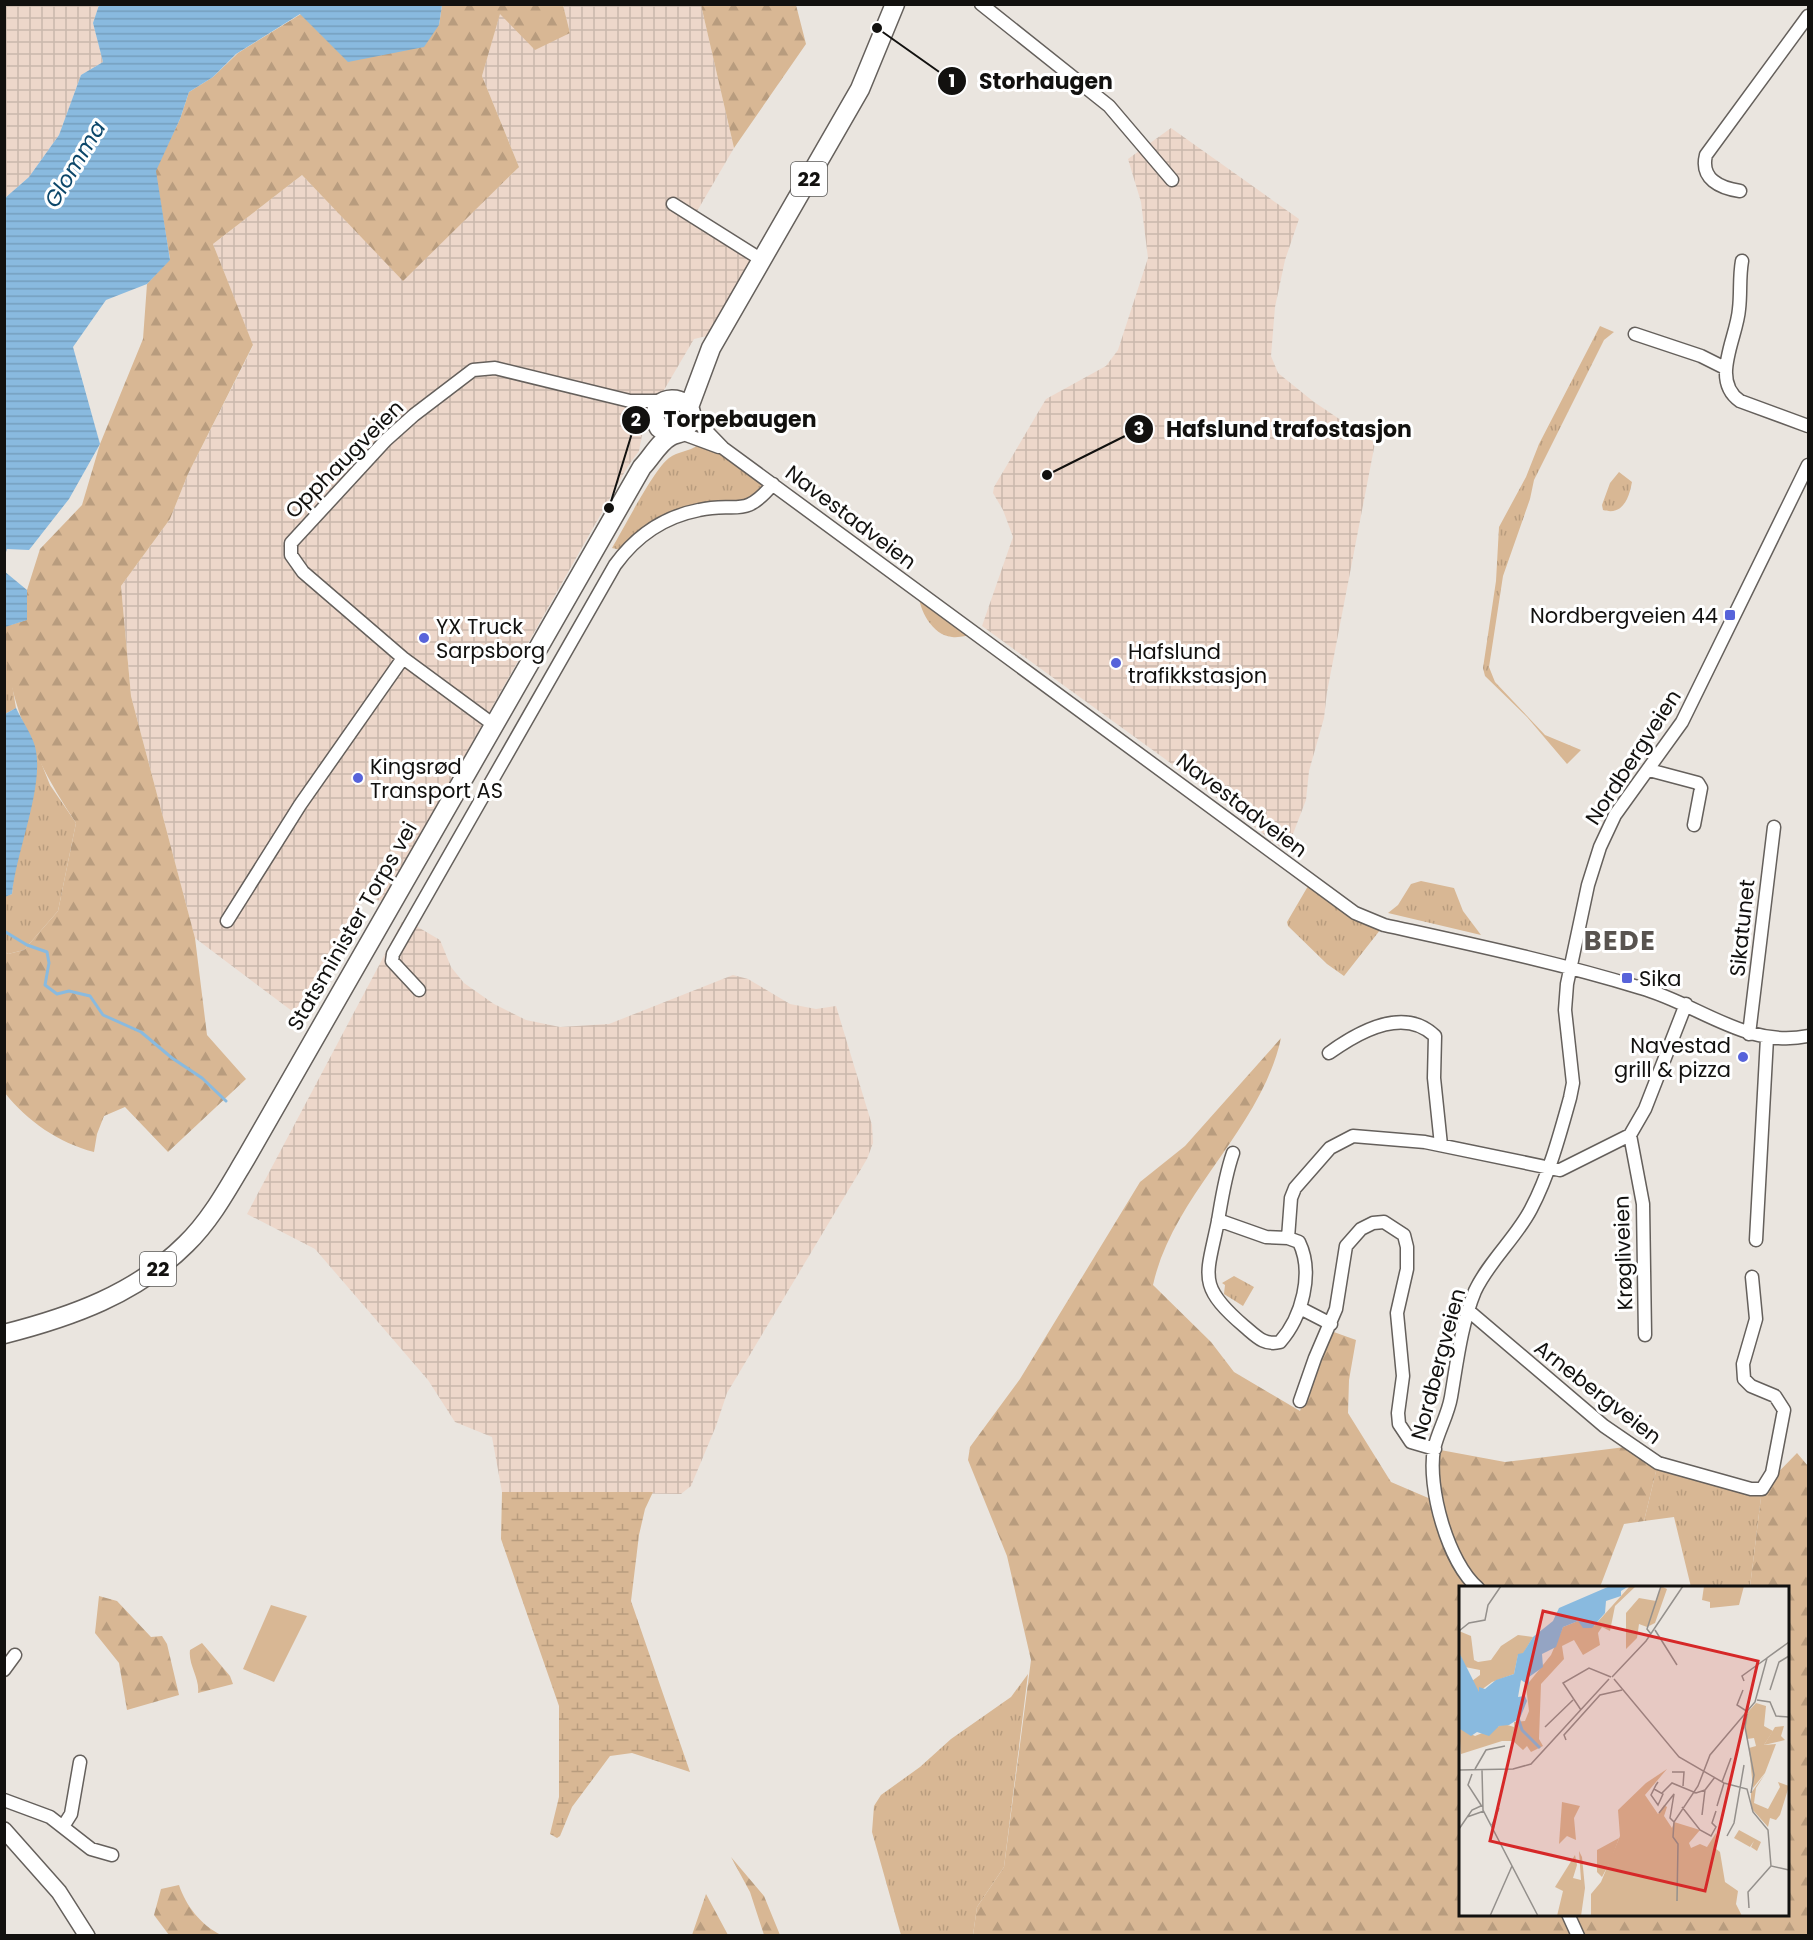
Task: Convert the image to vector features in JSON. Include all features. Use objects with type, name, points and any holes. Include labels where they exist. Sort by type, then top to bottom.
[{"type":"highway","name":"22","points":[[655,421],[656,410],[711,348],[762,260],[860,89],[895,4]]},
{"type":"highway","name":"22","points":[[676,434],[688,425],[690,411],[711,348]]},
{"type":"highway","points":[[667,400],[681,400],[690,411]]},
{"type":"highway","points":[[655,421],[663,432],[676,434]]},
{"type":"highway","name":"Statsminister Torps vei","points":[[4,1334],[86,1310],[150,1274],[194,1235],[224,1195],[642,467],[655,421]]},
{"type":"highway","name":"Statsminister Torps vei","points":[[642,467],[676,434]]},
{"type":"main road","points":[[4,1830],[59,1892],[87,1935]]},
{"type":"street","points":[[981,4],[1109,106],[1172,180]]},
{"type":"street","points":[[1740,191],[1723,188],[1711,180],[1705,167],[1706,155],[1809,16]]},
{"type":"street","points":[[673,204],[762,260]]},
{"type":"street","points":[[1742,261],[1738,285],[1739,309],[1725,368],[1727,387],[1731,395],[1740,401],[1809,426]]},
{"type":"street","points":[[1635,334],[1701,356],[1725,368]]},
{"type":"street","name":"Opphaugveien","points":[[494,725],[404,658],[303,572],[291,555],[291,543],[386,440],[473,370],[495,368],[630,401]]},
{"type":"street","points":[[630,401],[667,400]]},
{"type":"street","points":[[630,401],[655,421]]},
{"type":"street","name":"Navestadveien","points":[[690,411],[723,448],[1355,913],[1384,925],[1643,988],[1686,1004],[1749,1034],[1767,1038],[1792,1039],[1809,1036]]},
{"type":"street","name":"Navestadveien","points":[[676,434],[723,448]]},
{"type":"street","name":"Nordbergveien","points":[[1477,1586],[1467,1579],[1450,1547],[1435,1484],[1434,1449],[1451,1398],[1455,1362],[1474,1293],[1483,1276],[1532,1208],[1565,1115],[1573,1083],[1565,998],[1588,885],[1600,847],[1615,815],[1682,722],[1809,465]]},
{"type":"street","points":[[419,990],[395,967],[392,961],[393,954],[620,558],[636,540],[656,525],[700,509],[742,508],[753,505],[773,483]]},
{"type":"street","points":[[227,921],[300,805],[404,658]]},
{"type":"street","points":[[1649,770],[1698,783],[1701,788],[1694,825]]},
{"type":"street","name":"Sikatunet","points":[[1749,1034],[1773,827]]},
{"type":"street","points":[[1288,1238],[1291,1198],[1296,1188],[1330,1148],[1343,1139],[1366,1135],[1441,1145],[1560,1170],[1630,1135],[1644,1109],[1686,1004]]},
{"type":"street","points":[[1329,1053],[1346,1040],[1379,1026],[1413,1023],[1429,1030],[1435,1036],[1434,1078],[1441,1145]]},
{"type":"street","points":[[1756,1240],[1767,1038]]},
{"type":"street","name":"Krøgliveien","points":[[1630,1135],[1642,1204],[1645,1335]]},
{"type":"street","points":[[1218,1221],[1266,1237],[1288,1238],[1299,1242],[1304,1252],[1304,1297],[1280,1342],[1272,1344],[1264,1342],[1228,1312],[1217,1300],[1206,1275],[1218,1221],[1222,1185],[1233,1153]]},
{"type":"street","points":[[1300,1401],[1336,1309],[1346,1246],[1352,1236],[1373,1223],[1384,1222],[1404,1235],[1408,1258],[1397,1313],[1403,1376],[1399,1424],[1411,1442],[1434,1449]]},
{"type":"street","name":"Arnebergveien","points":[[1470,1312],[1604,1426],[1658,1463],[1750,1489],[1762,1489],[1772,1473],[1784,1410],[1775,1396],[1751,1386],[1744,1379],[1743,1364],[1756,1319],[1752,1277]]},
{"type":"street","points":[[1300,1308],[1330,1324]]},
{"type":"street","points":[[4,1670],[15,1655]]},
{"type":"street","points":[[64,1825],[71,1814],[80,1762]]},
{"type":"street","points":[[4,1800],[50,1817],[64,1825],[91,1849],[112,1856]]},
{"type":"street","points":[[1569,1916],[1578,1935]]},
{"type":"shaded area","points":[[5,5],[99,5],[93,23],[103,62],[81,75],[59,135],[29,177],[5,198]]},
{"type":"shaded area","points":[[563,5],[701,5],[734,148],[696,213],[760,251],[711,335],[694,339],[664,390],[643,430],[639,451],[628,466],[382,902],[365,894],[296,1014],[195,938],[131,696],[121,586],[170,519],[188,474],[253,346],[213,244],[302,175],[403,280],[519,167],[482,76],[500,13],[570,33]]},
{"type":"shaded area","points":[[1171,128],[1299,219],[1285,260],[1275,307],[1271,356],[1278,373],[1314,402],[1375,443],[1324,718],[1309,771],[1306,800],[1291,839],[1283,849],[1187,775],[982,626],[1013,537],[1003,510],[993,493],[994,487],[1046,399],[1106,366],[1118,350],[1148,258],[1141,202],[1128,159]]},
{"type":"shaded area","points":[[402,922],[411,923],[440,940],[451,967],[464,983],[494,1004],[526,1020],[560,1027],[609,1024],[733,975],[748,979],[790,1004],[816,1009],[836,1006],[872,1125],[873,1143],[867,1159],[727,1393],[691,1486],[681,1494],[502,1492],[492,1437],[455,1422],[428,1380],[315,1249],[247,1214]]},
{"type":"green space","points":[[442,5],[563,5],[570,33],[535,50],[500,14],[482,76],[519,167],[403,281],[302,175],[213,244],[253,345],[188,474],[170,519],[121,586],[131,696],[195,938],[207,1035],[246,1079],[168,1152],[125,1107],[104,1116],[97,1134],[94,1152],[81,1148],[45,1130],[23,1113],[5,1093],[5,952],[8,954],[24,950],[58,911],[76,823],[48,778],[26,730],[10,679],[4,627],[26,620],[27,590],[40,549],[82,505],[100,444],[143,339],[147,284],[170,259],[155,171],[180,119],[189,92],[213,77],[238,53],[301,14],[439,25]]},
{"type":"green space","points":[[701,5],[796,5],[806,44],[734,148]]},
{"type":"green space","points":[[1600,326],[1614,332],[1604,340],[1534,480],[1530,499],[1503,576],[1489,667],[1495,682],[1545,735],[1581,750],[1567,764],[1527,717],[1485,676],[1483,668],[1496,581],[1499,527]]},
{"type":"green space","points":[[698,445],[750,466],[773,484],[763,496],[674,517],[625,551],[612,548],[663,464],[672,456]]},
{"type":"green space","points":[[1619,472],[1632,482],[1627,499],[1616,510],[1603,510],[1602,505],[1610,483]]},
{"type":"green space","points":[[918,591],[976,635],[952,637],[938,632],[924,613]]},
{"type":"green space","points":[[4,637],[16,708],[5,714],[4,714]]},
{"type":"green space","points":[[36,750],[50,785],[76,823],[58,911],[24,950],[8,954],[5,952],[4,897],[12,894],[14,872],[35,784]]},
{"type":"green space","points":[[1311,881],[1384,925],[1344,976],[1327,964],[1288,926],[1287,922]]},
{"type":"green space","points":[[1421,881],[1454,888],[1463,911],[1481,935],[1388,913],[1398,905],[1411,884]]},
{"type":"green space","points":[[1281,1038],[1271,1071],[1255,1103],[1179,1221],[1163,1252],[1153,1285],[1211,1342],[1234,1372],[1300,1411],[1331,1331],[1356,1340],[1349,1380],[1348,1413],[1391,1482],[1433,1500],[1435,1449],[1505,1462],[1633,1446],[1658,1463],[1644,1521],[1624,1524],[1600,1586],[1459,1586],[1459,1916],[1789,1916],[1789,1586],[1750,1586],[1762,1489],[1797,1453],[1808,1466],[1808,1935],[973,1935],[977,1907],[1004,1867],[1031,1660],[1007,1556],[968,1460],[970,1447],[1020,1379],[1140,1182],[1185,1146]]},
{"type":"green space","points":[[1234,1276],[1254,1287],[1243,1306],[1224,1294],[1225,1285],[1222,1283]]},
{"type":"green space","points":[[1658,1463],[1762,1489],[1750,1586],[1691,1586],[1674,1517],[1644,1521]]},
{"type":"green space","points":[[502,1492],[653,1492],[645,1509],[639,1535],[631,1601],[690,1772],[632,1753],[610,1756],[572,1807],[560,1836],[557,1838],[550,1834],[559,1797],[559,1706],[501,1539]]},
{"type":"green space","points":[[99,1596],[117,1601],[151,1637],[162,1636],[167,1644],[179,1695],[127,1710],[119,1663],[95,1633]]},
{"type":"green space","points":[[271,1605],[307,1616],[274,1682],[243,1669]]},
{"type":"green space","points":[[202,1643],[230,1676],[233,1684],[198,1693],[190,1650]]},
{"type":"green space","points":[[1028,1674],[1004,1867],[977,1907],[973,1935],[901,1935],[872,1832],[874,1806],[881,1795],[920,1767],[951,1739],[1011,1697]]},
{"type":"green space","points":[[731,1857],[764,1896],[780,1935],[764,1935],[750,1892]]},
{"type":"green space","points":[[179,1885],[195,1914],[221,1935],[169,1935],[154,1915],[161,1889]]},
{"type":"green space","points":[[706,1894],[728,1935],[692,1935]]},
{"type":"water","name":"Glomma","points":[[99,5],[442,5],[439,25],[424,47],[348,62],[300,14],[236,54],[213,77],[189,92],[180,119],[156,171],[170,260],[147,284],[106,300],[73,347],[100,444],[69,499],[29,550],[7,549],[5,555],[5,198],[29,177],[59,135],[81,75],[103,62],[93,23]]},
{"type":"water","points":[[4,571],[27,590],[27,620],[5,627]]},
{"type":"water","points":[[16,708],[33,740],[37,767],[33,802],[18,859],[12,894],[5,897],[5,714]]},
{"type":"waterway","points":[[4,931],[27,945],[47,952],[49,963],[45,985],[57,994],[69,991],[90,996],[103,1015],[141,1032],[172,1058],[202,1078],[226,1101]]},
{"type":"place","name":"Storhaugen","points":[[877,28]]},
{"type":"place","name":"Hafslund trafostasjon","points":[[1047,475]]},
{"type":"place","name":"Torpebaugen","points":[[609,508]]},
{"type":"place","name":"Nordbergveien 44","points":[[1730,615]]},
{"type":"place","name":"YX Truck Sarpsborg","points":[[424,638]]},
{"type":"place","name":"Hafslund trafikkstasjon","points":[[1116,663]]},
{"type":"place","name":"Kingsrød Transport AS","points":[[358,778]]},
{"type":"place","name":"Sika","points":[[1627,978]]},
{"type":"place","name":"Navestad grill & pizza","points":[[1743,1057]]},
{"type":"district","name":"BEDE","points":[[1620,940]]}]
